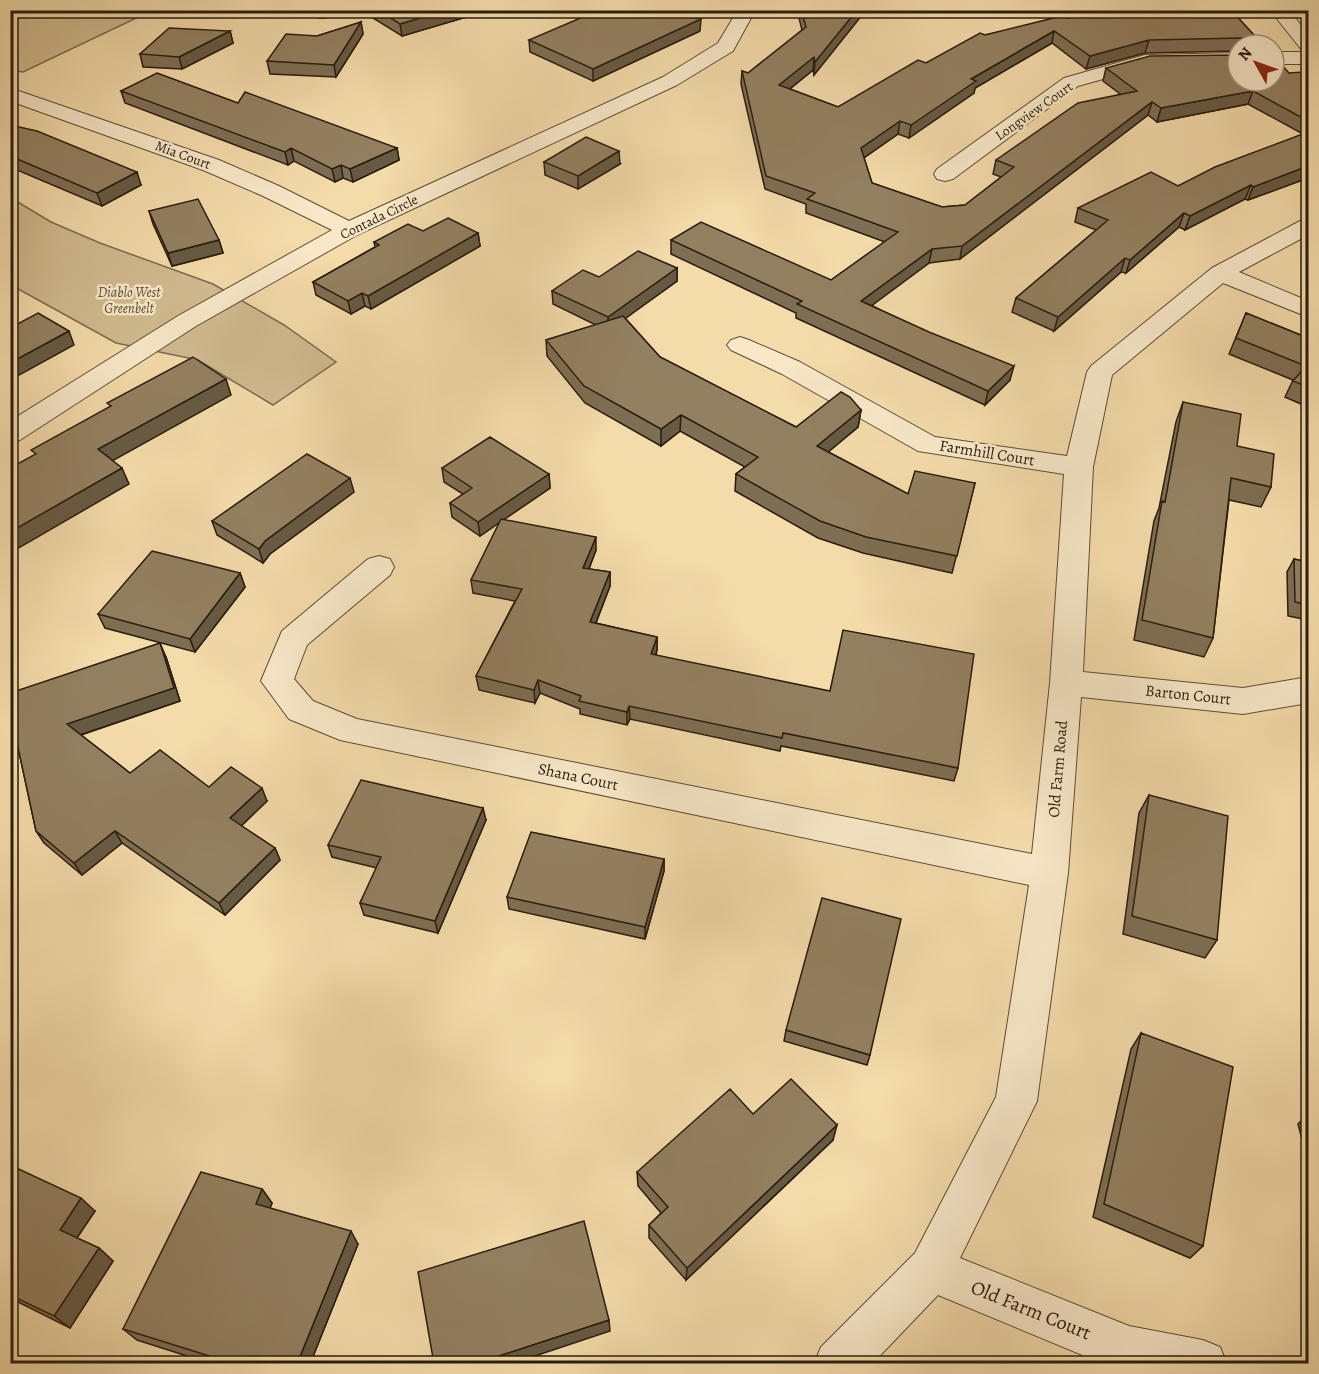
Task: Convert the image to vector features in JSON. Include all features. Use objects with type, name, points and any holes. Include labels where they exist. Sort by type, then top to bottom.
[{"type":"street","name":"Contada Circle","points":[[10,434],[187,321],[349,230],[670,81],[726,46],[742,18],[741,10]]},
{"type":"street","points":[[1279,10],[1308,45]]},
{"type":"street","points":[[1286,58],[1308,58]]},
{"type":"street","name":"Longview Court","points":[[945,174],[1071,82],[1145,61],[1226,59]]},
{"type":"street","name":"Mia Court","points":[[10,94],[211,165],[272,191],[349,230]]},
{"type":"street","name":"Old Farm Road","points":[[838,1364],[931,1269],[1016,1101],[1049,873],[1066,683],[1079,467],[1100,372],[1220,273],[1308,226]]},
{"type":"street","points":[[1220,273],[1308,310]]},
{"type":"street","name":"Farmhill Court","points":[[740,345],[791,368],[928,445],[1079,467]]},
{"type":"street","name":"Shana Court","points":[[379,567],[293,639],[278,681],[301,710],[352,731],[1049,873]]},
{"type":"street","name":"Barton Court","points":[[1066,683],[1243,701],[1308,690]]},
{"type":"street","name":"Old Farm Court","points":[[931,1269],[1130,1350],[1203,1364]]},
{"type":"green space","points":[[11,10],[151,11],[23,72],[11,70]]},
{"type":"green space","name":"Diablo West Greenbelt","points":[[11,198],[51,222],[100,243],[213,284],[284,325],[336,362],[273,405],[198,360],[116,343],[11,285]]},
{"type":"building","points":[[378,10],[447,10],[400,24]]},
{"type":"building","points":[[599,10],[639,10],[701,19],[593,69],[529,40]]},
{"type":"building","points":[[801,10],[857,10],[815,62],[814,57],[779,85],[838,107],[918,60],[926,63],[980,33],[985,35],[1066,15],[1067,18],[1102,10],[1231,10],[1252,33],[1226,33],[1226,38],[1149,40],[1090,56],[1054,31],[971,79],[976,81],[911,125],[900,121],[861,148],[872,183],[942,207],[965,205],[1014,167],[996,160],[1078,103],[1137,91],[1106,68],[1150,56],[1226,55],[1226,93],[1242,93],[1161,108],[1152,102],[962,246],[932,249],[861,301],[929,332],[1014,366],[988,391],[797,304],[802,301],[671,240],[701,222],[831,280],[898,232],[807,199],[815,193],[766,176],[742,71],[748,73],[806,27]]},
{"type":"building","points":[[361,22],[334,65],[267,61],[286,34],[317,36]]},
{"type":"building","points":[[169,28],[230,31],[179,57],[140,54]]},
{"type":"building","points":[[1286,70],[1289,73],[1304,72],[1308,77],[1308,121],[1257,93],[1286,93]]},
{"type":"building","points":[[157,73],[238,103],[245,92],[397,148],[350,169],[341,165],[332,169],[291,148],[285,152],[121,91]]},
{"type":"building","points":[[10,125],[37,131],[137,172],[97,193],[10,156]]},
{"type":"building","points":[[1308,132],[1308,166],[1253,187],[1251,185],[1190,216],[1184,213],[1130,260],[1125,258],[1058,317],[1016,298],[1108,220],[1078,208],[1151,172],[1178,186],[1215,167]]},
{"type":"building","points":[[586,137],[619,151],[578,176],[544,162]]},
{"type":"building","points":[[198,199],[219,240],[168,253],[149,211]]},
{"type":"building","points":[[448,218],[478,233],[368,296],[362,293],[348,301],[313,282],[379,245],[374,242],[408,224],[423,231]]},
{"type":"building","points":[[638,251],[677,268],[608,317],[552,291],[583,270],[599,277]]},
{"type":"building","points":[[38,313],[69,331],[10,363],[10,328]]},
{"type":"building","points":[[1246,313],[1308,338],[1308,387],[1293,381],[1306,366],[1236,338]]},
{"type":"building","points":[[623,316],[660,357],[796,427],[841,392],[850,397],[861,410],[817,446],[908,494],[915,471],[975,483],[957,556],[866,537],[820,521],[736,474],[758,457],[681,415],[661,429],[584,386],[546,340]]},
{"type":"building","points":[[193,357],[226,379],[98,449],[122,468],[10,532],[10,468],[36,454],[31,450],[111,406],[107,403]]},
{"type":"building","points":[[1183,402],[1241,414],[1237,446],[1274,454],[1271,487],[1231,478],[1213,638],[1142,620],[1162,501],[1165,502]]},
{"type":"building","points":[[490,437],[549,474],[478,522],[450,503],[472,488],[442,468]]},
{"type":"building","points":[[307,454],[350,478],[265,541],[259,549],[212,521]]},
{"type":"building","points":[[501,519],[596,537],[583,568],[610,572],[590,622],[657,637],[651,654],[830,691],[843,630],[974,654],[958,768],[783,733],[782,738],[629,706],[627,712],[579,701],[581,696],[538,680],[534,690],[476,676],[522,589],[471,580]]},
{"type":"building","points":[[152,551],[240,573],[190,639],[98,614]]},
{"type":"building","points":[[1294,559],[1308,562],[1308,605],[1295,602]]},
{"type":"building","points":[[160,643],[174,688],[67,724],[130,773],[160,750],[209,787],[231,767],[262,788],[230,818],[275,848],[219,903],[115,831],[74,863],[36,831],[10,710],[10,693]]},
{"type":"building","points":[[361,780],[483,808],[435,921],[360,903],[381,857],[328,845]]},
{"type":"building","points":[[1149,795],[1228,816],[1217,940],[1132,916]]},
{"type":"building","points":[[531,832],[664,859],[645,927],[507,897]]},
{"type":"building","points":[[822,898],[901,919],[870,1055],[786,1030]]},
{"type":"building","points":[[1141,1033],[1233,1067],[1203,1246],[1104,1204]]},
{"type":"building","points":[[791,1079],[837,1125],[687,1268],[649,1225],[668,1207],[637,1172],[730,1089],[753,1114]]},
{"type":"building","points":[[10,1165],[81,1198],[60,1230],[99,1248],[54,1316],[10,1295]]},
{"type":"building","points":[[201,1172],[262,1189],[256,1204],[351,1231],[297,1364],[235,1364],[123,1329]]},
{"type":"building","points":[[584,1221],[609,1320],[474,1364],[434,1364],[418,1272]]}]
